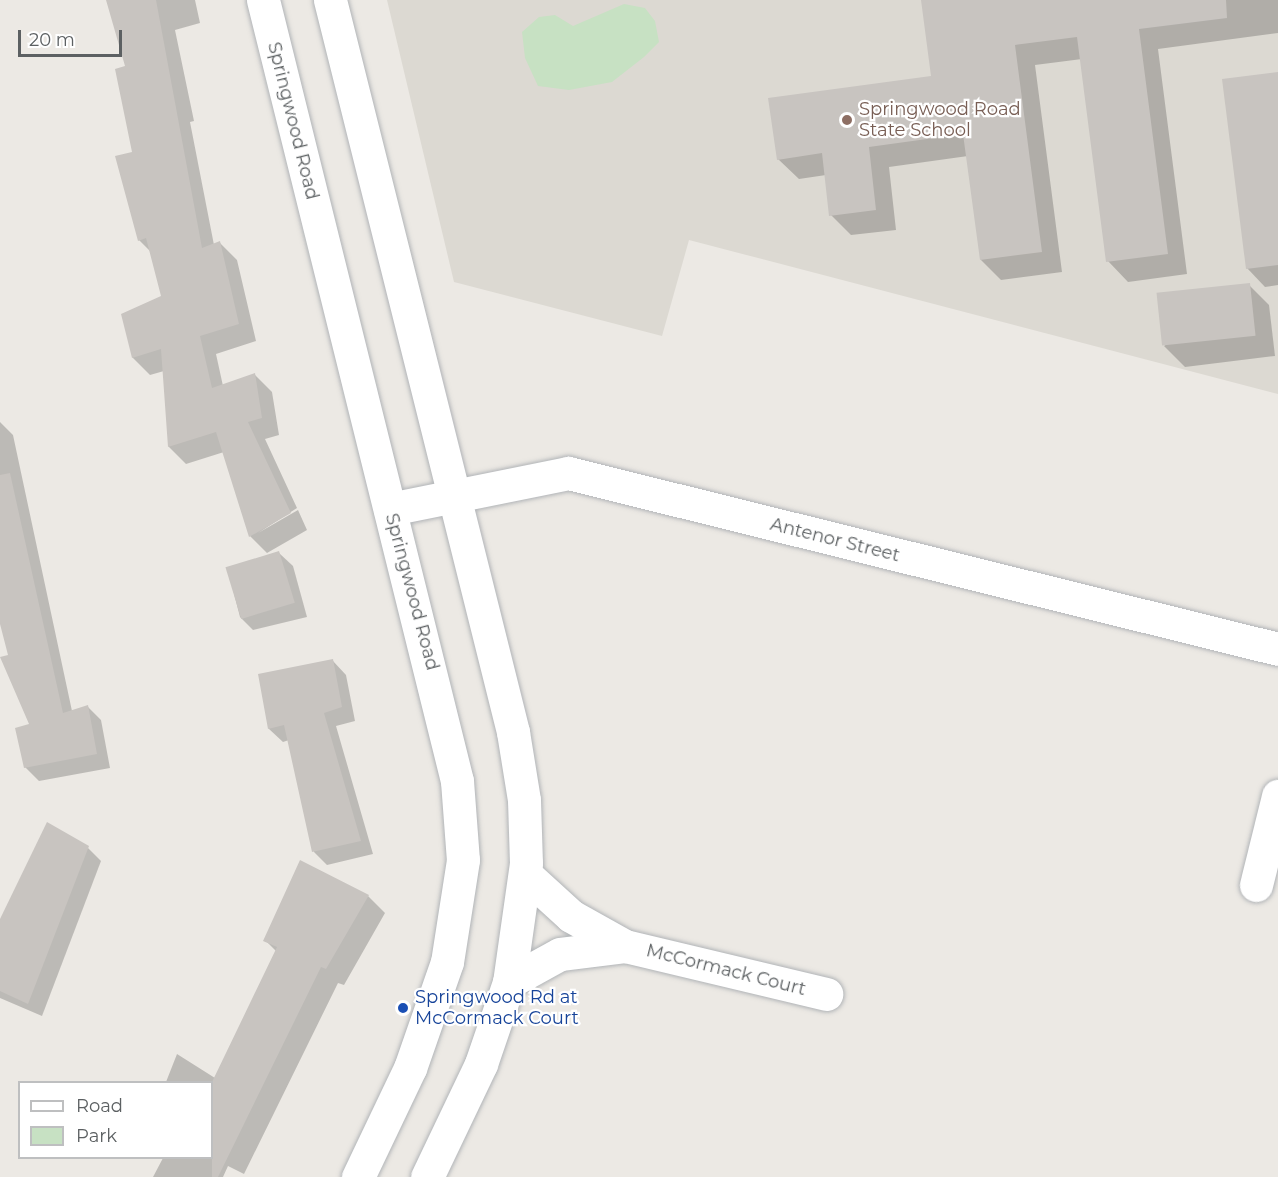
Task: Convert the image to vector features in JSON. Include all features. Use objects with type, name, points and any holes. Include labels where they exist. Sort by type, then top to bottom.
[{"type":"main road","name":"Springwood Road","points":[[263,0],[445,718],[457,781],[463,860],[447,962],[433,1012],[358,1177]]},
{"type":"main road","points":[[330,0],[513,732],[524,800],[525,874],[509,982],[481,1064],[427,1177]]},
{"type":"main road","name":"Antenor Street","points":[[390,508],[568,474],[1278,649]]},
{"type":"main road","points":[[1256,885],[1278,796]]},
{"type":"main road","name":"McCormack Court","points":[[525,874],[571,916],[625,946],[826,994]]},
{"type":"main road","name":"McCormack Court","points":[[509,982],[560,954],[625,946]]},
{"type":"shaded area","name":"Springwood Road State School","points":[[387,0],[1278,0],[1278,394],[689,240],[662,336],[454,282]]},
{"type":"green space","points":[[624,4],[645,8],[655,21],[659,42],[644,57],[612,82],[569,90],[538,86],[525,58],[522,32],[539,17],[555,15],[573,26]]},
{"type":"building","points":[[106,0],[156,0],[202,248],[220,241],[239,324],[200,336],[212,388],[255,373],[262,418],[248,422],[291,513],[249,537],[216,432],[168,447],[161,349],[132,358],[121,314],[161,296],[146,238],[138,241],[115,156],[132,152],[115,69],[125,66]]},
{"type":"building","points":[[921,0],[1226,0],[1227,18],[1139,29],[1168,254],[1106,262],[1077,37],[1015,45],[1042,252],[980,260],[963,134],[869,147],[876,210],[829,216],[822,153],[777,160],[768,98],[931,76]]},
{"type":"building","points":[[1278,72],[1278,265],[1246,269],[1222,79]]},
{"type":"building","points":[[1250,283],[1256,336],[1162,346],[1157,293]]},
{"type":"building","points":[[10,473],[63,713],[88,705],[97,754],[24,768],[15,728],[29,724],[0,657],[8,655],[0,624],[0,475]]},
{"type":"building","points":[[279,551],[295,603],[241,619],[225,567]]},
{"type":"building","points":[[333,659],[342,707],[324,713],[361,841],[312,852],[284,725],[268,729],[258,674]]},
{"type":"building","points":[[47,822],[89,846],[28,1004],[0,991],[0,919]]},
{"type":"building","points":[[300,860],[369,895],[326,969],[321,967],[218,1177],[212,1177],[212,1081],[277,947],[263,941]]},
{"type":"place","name":"Springwood Road State School","points":[[847,120]]},
{"type":"place","name":"Springwood Rd at McCormack Court","points":[[403,1008]]}]
